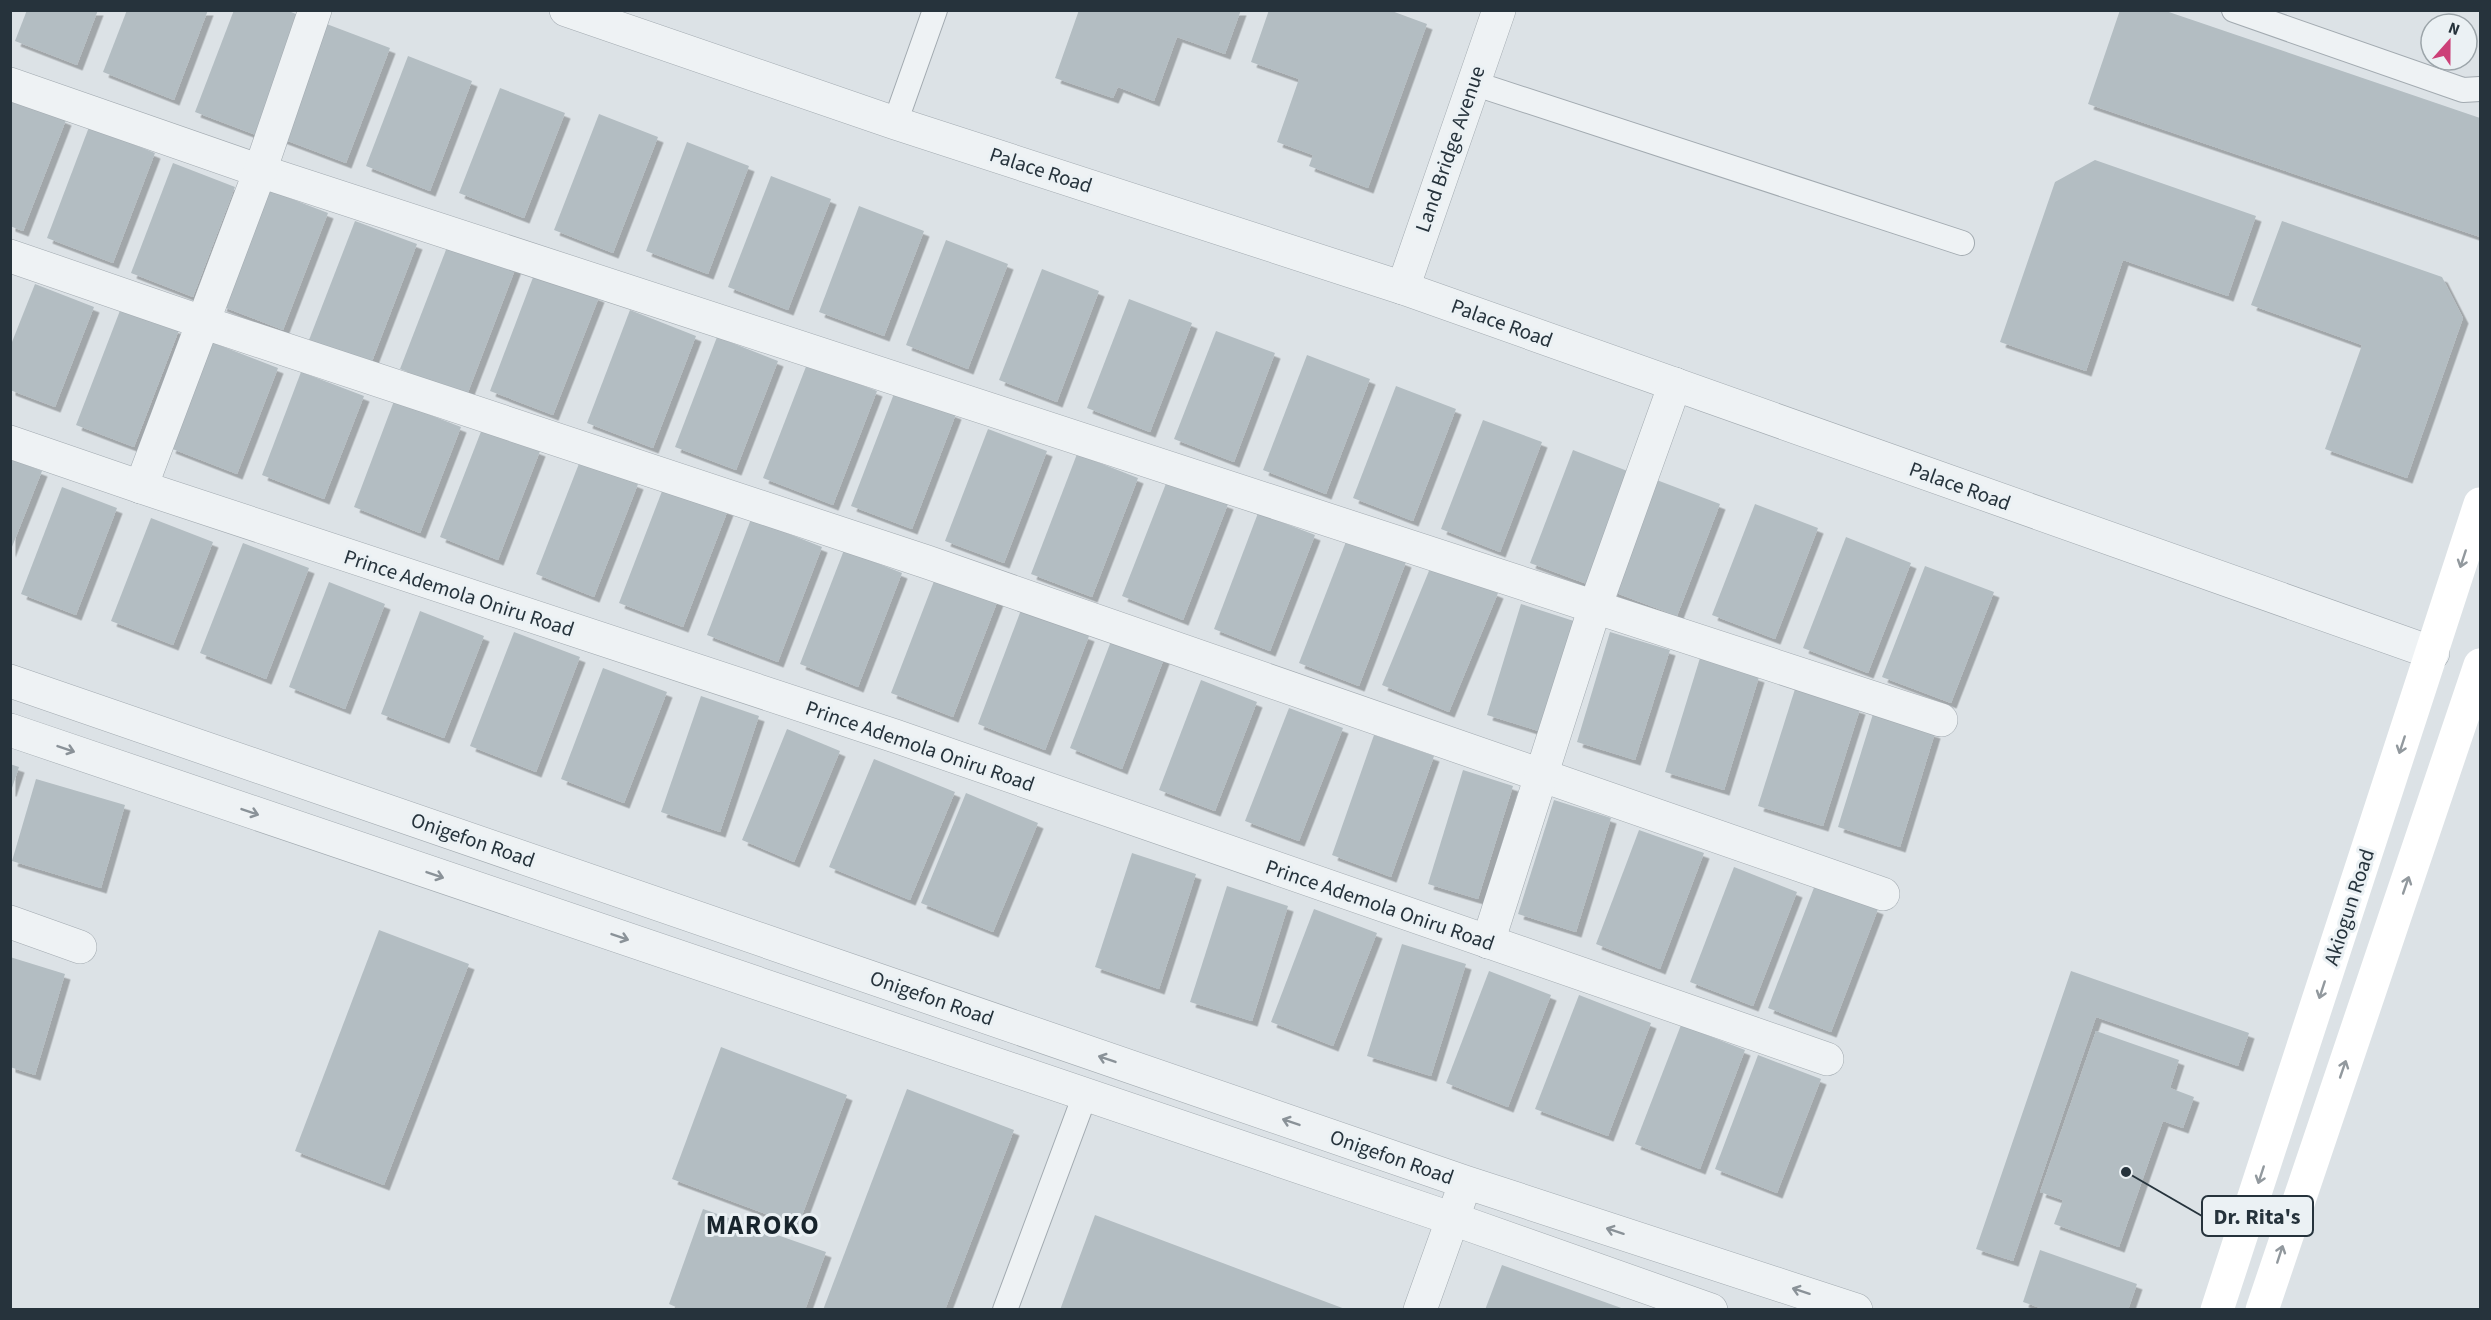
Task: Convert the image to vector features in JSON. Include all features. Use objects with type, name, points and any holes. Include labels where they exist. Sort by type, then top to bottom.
[{"type":"street","points":[[141,487],[260,171],[315,10]]},
{"type":"street","name":"Palace Road","points":[[566,10],[895,123],[1403,288],[2433,653]]},
{"type":"street","name":"Land Bridge Avenue","points":[[1403,288],[1498,10]]},
{"type":"street","points":[[10,84],[260,171],[1941,720]]},
{"type":"street","points":[[10,256],[202,322],[927,562],[1883,894]]},
{"type":"street","points":[[1488,942],[1595,607],[1675,384]]},
{"type":"street","name":"Prince Ademola Oniru Road","points":[[10,442],[895,736],[1827,1059]]},
{"type":"street","name":"Akiogun Road","points":[[2217,1310],[2481,504]]},
{"type":"street","points":[[2262,1310],[2481,665]]},
{"type":"street","name":"Onigefon Road","points":[[10,681],[1465,1182],[1857,1310]]},
{"type":"street","name":"Onigefon Road","points":[[10,730],[1453,1219],[1711,1310]]},
{"type":"street","points":[[10,922],[80,946]]},
{"type":"street","points":[[1420,1310],[1465,1182]]},
{"type":"lane","points":[[895,123],[935,10]]},
{"type":"lane","points":[[2234,10],[2463,90],[2481,89]]},
{"type":"lane","points":[[1473,83],[1962,243]]},
{"type":"lane","points":[[1005,1310],[1085,1095]]},
{"type":"building","points":[[27,10],[98,10],[77,65],[15,41]]},
{"type":"building","points":[[127,10],[208,10],[174,100],[103,72]]},
{"type":"building","points":[[234,10],[286,10],[301,16],[256,135],[195,112]]},
{"type":"building","points":[[1079,10],[1241,10],[1225,54],[1177,37],[1154,101],[1118,87],[1113,98],[1055,78]]},
{"type":"building","points":[[1269,10],[1389,10],[1427,24],[1368,188],[1309,166],[1313,155],[1277,142],[1299,79],[1251,62]]},
{"type":"building","points":[[2120,10],[2163,10],[2480,118],[2480,237],[2088,104]]},
{"type":"building","points":[[324,23],[390,48],[346,163],[280,138]]},
{"type":"building","points":[[408,56],[472,81],[430,191],[366,166]]},
{"type":"building","points":[[500,88],[565,113],[524,218],[459,193]]},
{"type":"building","points":[[10,98],[66,120],[23,231],[10,226]]},
{"type":"building","points":[[599,114],[658,137],[613,253],[554,230]]},
{"type":"building","points":[[89,127],[155,153],[113,263],[47,238]]},
{"type":"building","points":[[687,142],[749,166],[708,274],[646,251]]},
{"type":"building","points":[[2095,160],[2256,216],[2228,296],[2123,260],[2086,371],[2000,342],[2055,182]]},
{"type":"building","points":[[173,163],[235,187],[193,297],[131,273]]},
{"type":"building","points":[[771,176],[831,199],[788,310],[728,287]]},
{"type":"building","points":[[266,189],[328,213],[283,330],[221,306]]},
{"type":"building","points":[[859,206],[924,231],[884,336],[819,312]]},
{"type":"building","points":[[355,221],[417,244],[371,364],[309,340]]},
{"type":"building","points":[[2282,221],[2442,277],[2463,318],[2407,478],[2325,449],[2362,345],[2251,305]]},
{"type":"building","points":[[946,240],[1008,264],[968,369],[906,345]]},
{"type":"building","points":[[449,242],[516,267],[467,395],[400,369]]},
{"type":"building","points":[[1042,269],[1099,291],[1057,402],[999,380]]},
{"type":"building","points":[[535,272],[599,297],[553,415],[490,391]]},
{"type":"building","points":[[35,284],[94,307],[55,407],[10,390],[10,347]]},
{"type":"building","points":[[1129,299],[1192,323],[1150,432],[1087,408]]},
{"type":"building","points":[[121,308],[179,330],[134,447],[76,425]]},
{"type":"building","points":[[630,310],[696,336],[653,448],[587,423]]},
{"type":"building","points":[[1216,331],[1275,353],[1234,462],[1174,439]]},
{"type":"building","points":[[717,337],[778,361],[736,470],[675,447]]},
{"type":"building","points":[[211,342],[278,368],[237,474],[170,448]]},
{"type":"building","points":[[1307,355],[1370,379],[1326,494],[1263,470]]},
{"type":"building","points":[[807,364],[877,391],[833,505],[763,478]]},
{"type":"building","points":[[301,372],[364,396],[324,499],[262,475]]},
{"type":"building","points":[[1396,386],[1456,409],[1413,521],[1353,498]]},
{"type":"building","points":[[895,391],[956,414],[912,529],[851,506]]},
{"type":"building","points":[[394,401],[461,427],[420,533],[354,507]]},
{"type":"building","points":[[1483,420],[1542,442],[1500,552],[1441,529]]},
{"type":"building","points":[[482,429],[540,451],[498,560],[440,537]]},
{"type":"building","points":[[988,429],[1047,451],[1004,563],[945,541]]},
{"type":"building","points":[[1573,450],[1630,472],[1587,584],[1530,563]]},
{"type":"building","points":[[1077,454],[1138,478],[1092,597],[1031,574]]},
{"type":"building","points":[[10,459],[42,471],[10,552]]},
{"type":"building","points":[[580,461],[638,484],[594,597],[536,574]]},
{"type":"building","points":[[1654,479],[1720,504],[1677,616],[1611,591]]},
{"type":"building","points":[[1167,481],[1228,504],[1183,620],[1122,596]]},
{"type":"building","points":[[664,486],[728,510],[683,627],[619,603]]},
{"type":"building","points":[[62,487],[117,508],[76,615],[21,594]]},
{"type":"building","points":[[1755,504],[1818,528],[1775,639],[1712,615]]},
{"type":"building","points":[[1258,513],[1315,535],[1270,651],[1214,629]]},
{"type":"building","points":[[151,518],[213,542],[173,645],[111,621]]},
{"type":"building","points":[[751,519],[822,547],[778,662],[707,635]]},
{"type":"building","points":[[1846,537],[1911,563],[1868,673],[1803,648]]},
{"type":"building","points":[[1347,539],[1406,562],[1359,686],[1299,663]]},
{"type":"building","points":[[243,543],[309,568],[266,679],[200,653]]},
{"type":"building","points":[[844,550],[902,573],[858,687],[800,664]]},
{"type":"building","points":[[1431,566],[1498,593],[1449,712],[1382,685]]},
{"type":"building","points":[[1925,566],[1994,592],[1951,703],[1882,677]]},
{"type":"building","points":[[936,576],[998,600],[953,717],[891,693]]},
{"type":"building","points":[[329,582],[385,604],[345,709],[289,687]]},
{"type":"building","points":[[1521,604],[1580,623],[1545,733],[1487,715]]},
{"type":"building","points":[[1021,610],[1089,636],[1045,750],[978,724]]},
{"type":"building","points":[[420,611],[484,636],[444,738],[381,714]]},
{"type":"building","points":[[514,632],[580,657],[536,772],[470,746]]},
{"type":"building","points":[[1610,632],[1670,650],[1635,760],[1577,742]]},
{"type":"building","points":[[1113,636],[1165,656],[1122,769],[1070,748]]},
{"type":"building","points":[[1700,658],[1759,677],[1724,790],[1665,772]]},
{"type":"building","points":[[603,668],[667,692],[624,803],[561,779]]},
{"type":"building","points":[[1201,680],[1257,702],[1215,811],[1159,790]]},
{"type":"building","points":[[1795,689],[1860,709],[1823,826],[1758,806]]},
{"type":"building","points":[[701,696],[759,716],[720,832],[661,812]]},
{"type":"building","points":[[1289,708],[1343,728],[1299,841],[1245,821]]},
{"type":"building","points":[[1873,714],[1935,733],[1900,847],[1838,827]]},
{"type":"building","points":[[787,729],[840,751],[794,862],[742,840]]},
{"type":"building","points":[[1374,735],[1434,756],[1391,877],[1332,855]]},
{"type":"building","points":[[874,759],[955,792],[910,900],[829,867]]},
{"type":"building","points":[[10,764],[19,767],[11,791],[10,791]]},
{"type":"building","points":[[1463,770],[1513,786],[1478,899],[1428,884]]},
{"type":"building","points":[[36,779],[125,805],[101,888],[12,861]]},
{"type":"building","points":[[966,793],[1038,823],[993,932],[921,903]]},
{"type":"building","points":[[1554,800],[1611,818],[1576,932],[1518,914]]},
{"type":"building","points":[[1639,830],[1704,853],[1660,969],[1596,944]]},
{"type":"building","points":[[1132,853],[1196,874],[1159,989],[1095,967]]},
{"type":"building","points":[[1734,867],[1797,892],[1753,1006],[1690,982]]},
{"type":"building","points":[[1815,885],[1878,909],[1831,1032],[1768,1008]]},
{"type":"building","points":[[1227,886],[1288,906],[1252,1021],[1190,1002]]},
{"type":"building","points":[[1314,909],[1377,933],[1333,1046],[1271,1022]]},
{"type":"building","points":[[379,930],[469,964],[384,1185],[295,1151]]},
{"type":"building","points":[[1402,944],[1466,964],[1431,1076],[1367,1056]]},
{"type":"building","points":[[10,957],[65,974],[35,1075],[10,1067]]},
{"type":"building","points":[[1489,971],[1551,995],[1508,1107],[1446,1083]]},
{"type":"building","points":[[2071,971],[2249,1033],[2238,1066],[2096,1017],[2013,1261],[1976,1249]]},
{"type":"building","points":[[1579,995],[1651,1023],[1608,1136],[1535,1109]]},
{"type":"building","points":[[1681,1025],[1745,1050],[1700,1169],[1635,1144]]},
{"type":"building","points":[[2096,1031],[2179,1060],[2170,1088],[2194,1097],[2183,1128],[2163,1121],[2119,1247],[2054,1224],[2063,1200],[2040,1192]]},
{"type":"building","points":[[721,1047],[847,1095],[798,1226],[672,1179]]},
{"type":"building","points":[[1758,1055],[1821,1079],[1777,1193],[1715,1169]]},
{"type":"building","points":[[907,1089],[1014,1130],[945,1310],[823,1310]]},
{"type":"building","points":[[703,1209],[826,1252],[805,1310],[683,1310],[669,1304]]},
{"type":"building","points":[[1095,1215],[1345,1309],[1345,1310],[1060,1310]]},
{"type":"building","points":[[2040,1250],[2137,1284],[2128,1310],[2046,1310],[2023,1302]]},
{"type":"building","points":[[1502,1265],[1624,1309],[1624,1310],[1485,1310]]},
{"type":"place","name":"Dr. Rita's","points":[[2126,1172]]},
{"type":"district","name":"MAROKO","points":[[763,1225]]}]
